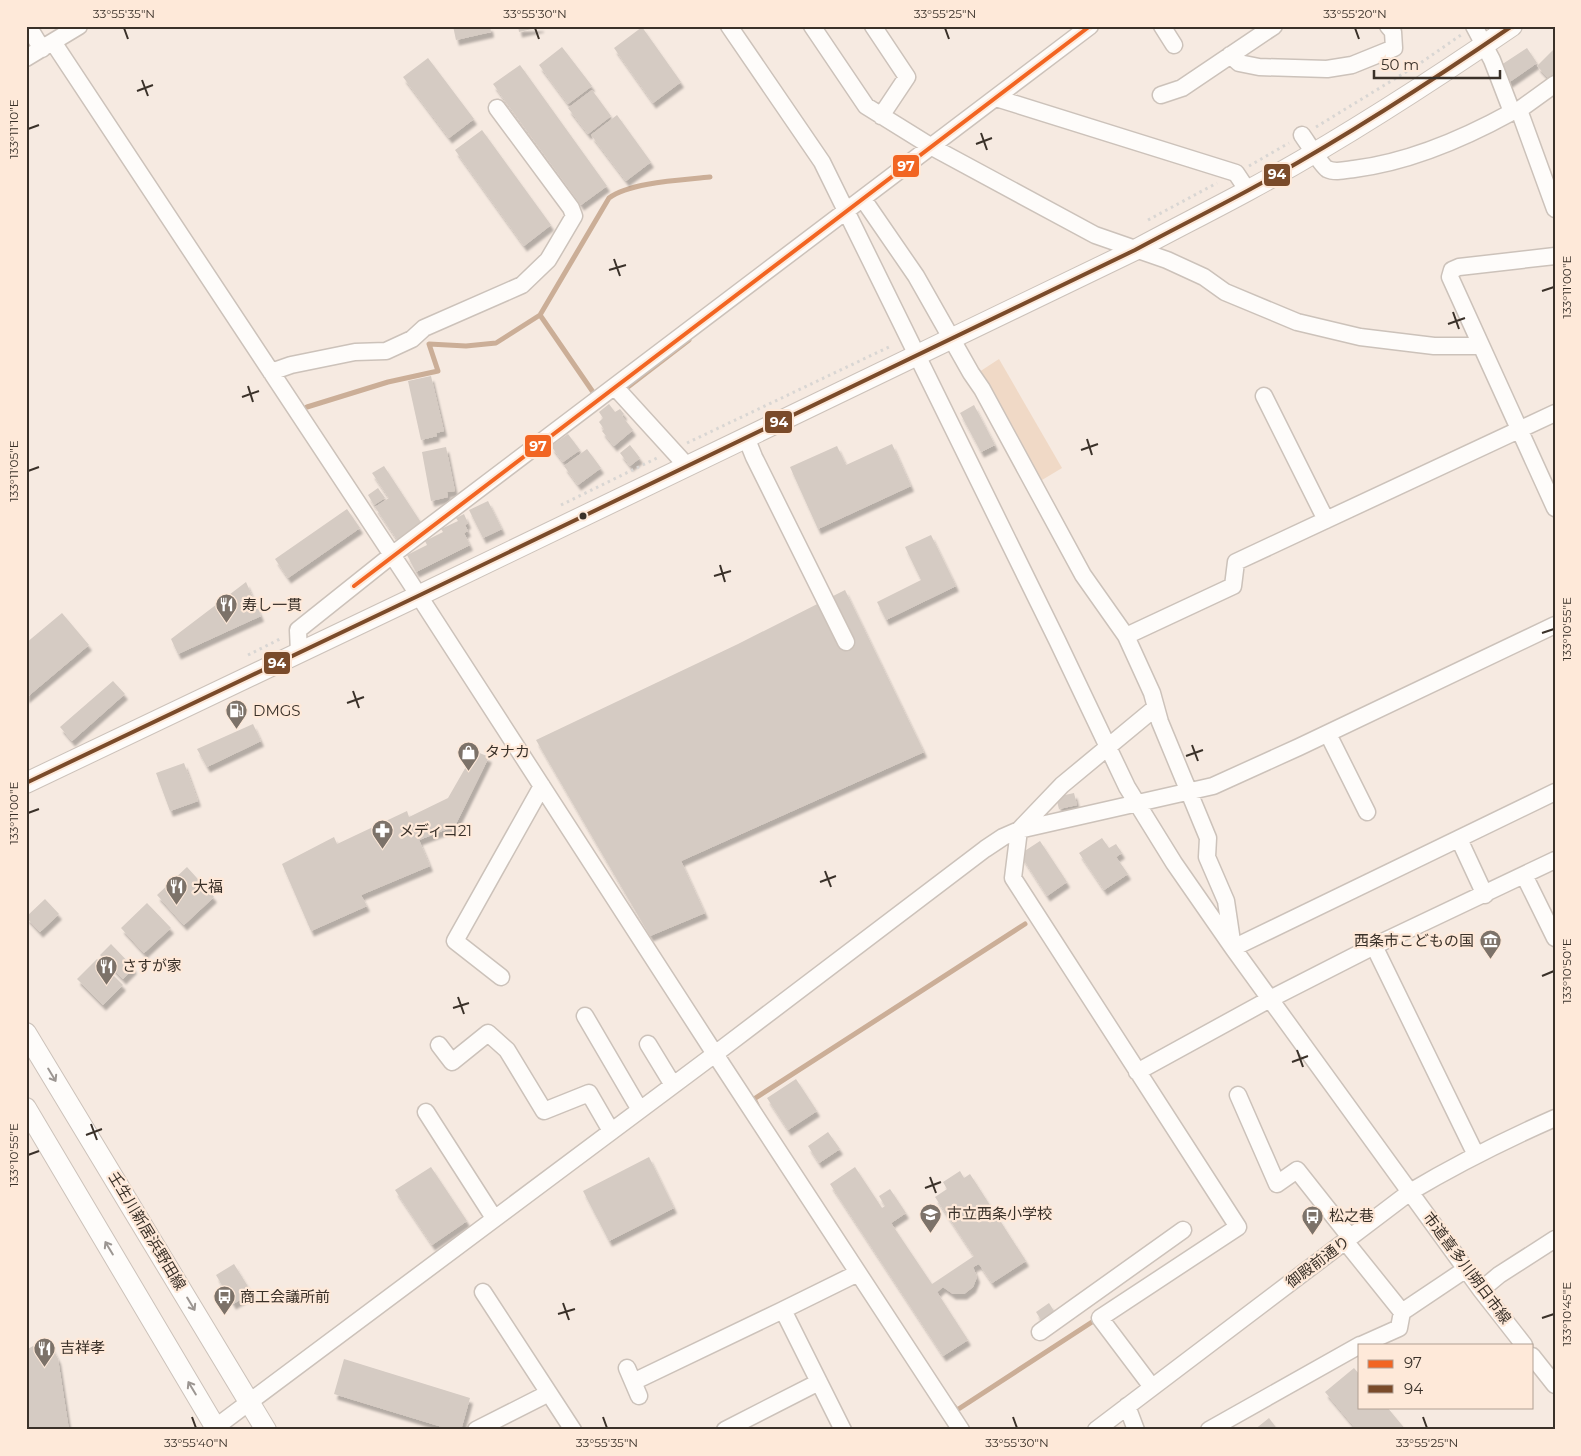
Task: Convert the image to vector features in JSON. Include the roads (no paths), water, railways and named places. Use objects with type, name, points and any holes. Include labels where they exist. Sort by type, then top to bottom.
[{"type":"main road","points":[[26,783],[1135,250],[1248,191],[1314,152],[1413,93],[1512,26]]},
{"type":"main road","name":"壬生川新居浜野田線","points":[[26,1034],[266,1430]]},
{"type":"main road","points":[[26,1108],[215,1429]]},
{"type":"street","points":[[28,26],[48,45],[271,372],[392,555],[858,1274],[962,1430]]},
{"type":"street","points":[[26,58],[79,26]]},
{"type":"street","points":[[812,26],[866,106],[932,147],[1095,235],[1167,260],[1204,277],[1226,292],[1296,322],[1369,338],[1434,346],[1481,346]]},
{"type":"street","points":[[873,26],[907,78],[881,116]]},
{"type":"street","points":[[299,653],[298,630],[392,555],[1090,26]]},
{"type":"street","points":[[1162,26],[1174,45]]},
{"type":"street","points":[[1161,95],[1182,88],[1274,26]]},
{"type":"street","points":[[1230,55],[1239,63],[1259,67],[1327,69],[1352,65],[1394,48],[1393,32],[1388,26]]},
{"type":"street","name":"市道喜多川朔日市線","points":[[732,27],[822,162],[1136,803],[1174,863],[1233,948],[1481,1290],[1523,1344]]},
{"type":"street","points":[[1470,29],[1484,45],[1492,60],[1516,111],[1555,209]]},
{"type":"street","points":[[1302,136],[1326,169],[1334,171],[1365,168],[1397,161],[1438,148],[1478,131],[1516,111],[1555,84]]},
{"type":"street","points":[[996,98],[1236,173],[1248,191]]},
{"type":"street","points":[[271,372],[291,365],[355,352],[386,351],[412,339],[424,328],[522,285],[548,260],[574,216],[571,208],[497,108]]},
{"type":"street","points":[[864,199],[916,276],[970,373],[986,397],[1083,575],[1126,636],[1148,685],[1155,708],[1208,838],[1207,856],[1226,901],[1233,948],[1555,792]]},
{"type":"street","points":[[1555,256],[1459,267],[1452,270],[1450,277],[1555,508]]},
{"type":"street","points":[[615,387],[687,466]]},
{"type":"street","points":[[1264,396],[1326,520]]},
{"type":"street","points":[[1126,636],[1233,586],[1236,562],[1555,413]]},
{"type":"street","points":[[746,438],[846,642]]},
{"type":"street","points":[[215,1429],[715,1054],[984,848],[1019,830],[1213,786],[1328,734],[1555,625]]},
{"type":"street","points":[[1100,1318],[1238,1227],[1013,878],[1019,830],[1062,785],[1155,708]]},
{"type":"street","points":[[1328,734],[1367,812]]},
{"type":"street","points":[[501,977],[455,941],[542,786]]},
{"type":"street","points":[[1459,839],[1485,894]]},
{"type":"street","points":[[1137,1072],[1270,999],[1374,946],[1555,860]]},
{"type":"street","points":[[1524,875],[1555,938]]},
{"type":"street","points":[[1374,946],[1476,1155]]},
{"type":"street","points":[[585,1016],[640,1110]]},
{"type":"street","points":[[439,1045],[452,1062],[488,1033],[507,1050],[544,1111],[589,1093],[611,1131]]},
{"type":"street","points":[[648,1044],[673,1085]]},
{"type":"street","points":[[1238,1095],[1276,1184],[1297,1170],[1402,1312]]},
{"type":"street","points":[[426,1112],[494,1218]]},
{"type":"street","name":"御殿前通り","points":[[1096,1430],[1410,1192],[1476,1155],[1553,1123]]},
{"type":"street","points":[[1040,1332],[1183,1230]]},
{"type":"street","points":[[1481,1290],[1499,1275],[1555,1239]]},
{"type":"street","points":[[1362,1344],[1399,1328],[1402,1312],[1466,1269]]},
{"type":"street","points":[[633,1382],[858,1274]]},
{"type":"street","points":[[483,1292],[572,1430]]},
{"type":"street","points":[[1086,1299],[1152,1387]]},
{"type":"street","points":[[783,1310],[843,1430]]},
{"type":"street","points":[[1209,1430],[1358,1346]]},
{"type":"street","points":[[1534,1359],[1555,1385]]},
{"type":"street","points":[[726,1430],[819,1382]]},
{"type":"street","points":[[476,1430],[549,1393]]},
{"type":"street","points":[[1127,1406],[1136,1430]]},
{"type":"waterway","points":[[307,407],[388,382],[438,371],[429,344],[466,346],[496,343],[540,315],[609,198],[630,188],[643,185],[710,177]]},
{"type":"waterway","points":[[540,315],[595,395]]},
{"type":"waterway","points":[[624,390],[689,340]]},
{"type":"waterway","points":[[757,1105],[754,1099],[1025,924]]},
{"type":"waterway","points":[[953,1405],[957,1410],[1092,1322]]},
{"type":"place","name":"寿し一貫","points":[[226,624]]},
{"type":"place","name":"DMGS","points":[[237,730]]},
{"type":"place","name":"タナカ","points":[[469,771]]},
{"type":"place","name":"メディコ21","points":[[383,850]]},
{"type":"place","name":"大福","points":[[177,906]]},
{"type":"place","name":"西条市こどもの国","points":[[1490,960]]},
{"type":"place","name":"さすが家","points":[[106,985]]},
{"type":"place","name":"市立西条小学校","points":[[931,1233]]},
{"type":"place","name":"松之巷","points":[[1313,1235]]},
{"type":"place","name":"商工会議所前","points":[[224,1316]]},
{"type":"place","name":"吉祥孝","points":[[44,1367]]}]
